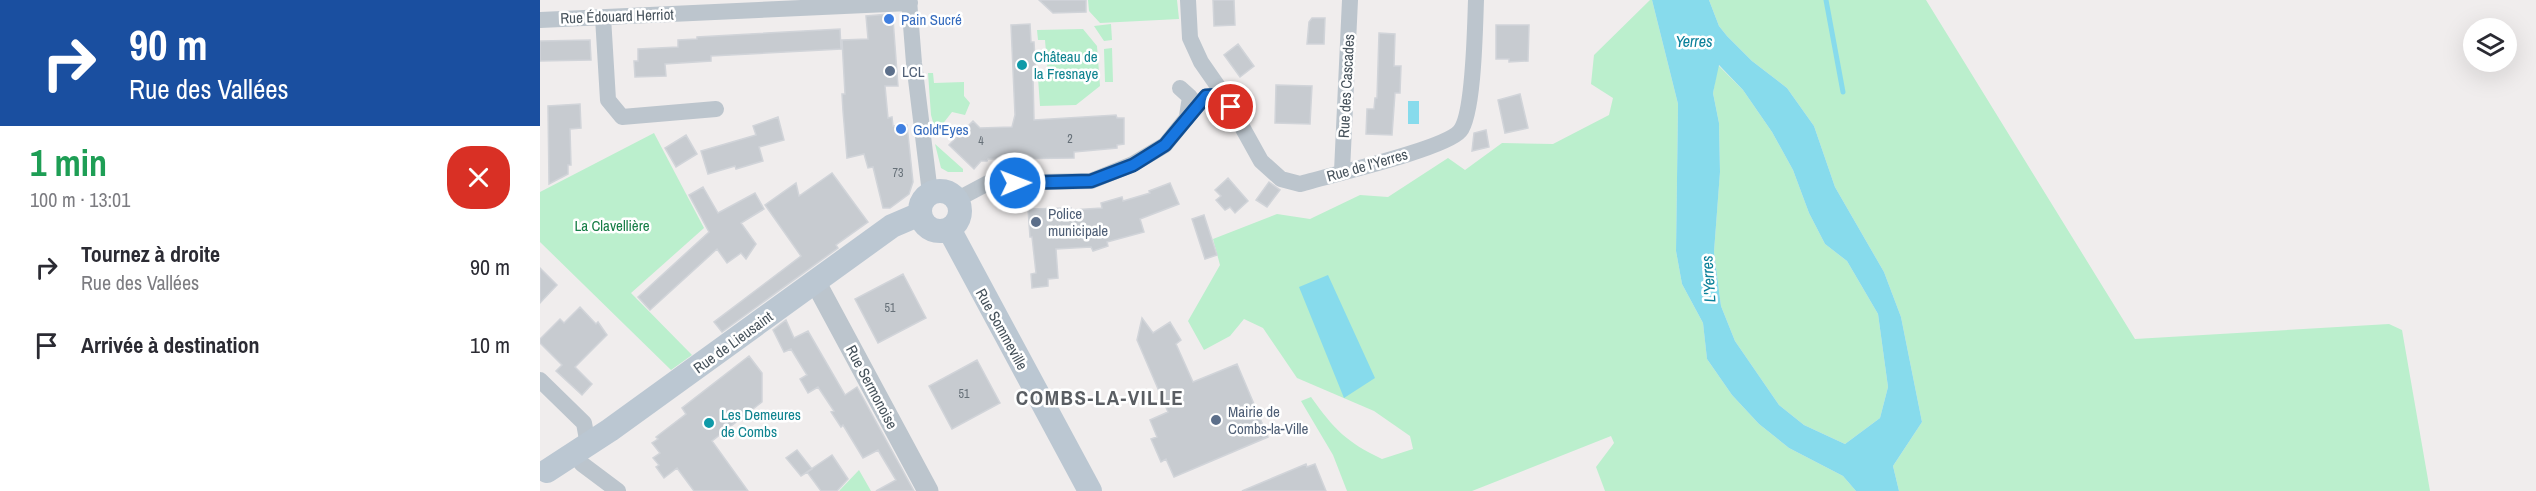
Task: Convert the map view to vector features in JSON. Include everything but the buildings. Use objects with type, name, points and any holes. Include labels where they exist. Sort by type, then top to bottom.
[{"type":"main road","points":[[947,192],[956,200],[960,213],[958,220],[949,230],[930,229],[925,226],[925,204],[947,192]]},
{"type":"main road","name":"Rue de Lieusaint","points":[[546,476],[925,204]]},
{"type":"main road","name":"Rue Sommeville","points":[[949,230],[1090,491]]},
{"type":"street","name":"Rue de l'Yerres","points":[[1188,0],[1190,39],[1201,62],[1226,98],[1261,161],[1281,179],[1300,184],[1433,146],[1460,131],[1469,109],[1476,0]]},
{"type":"street","name":"Rue des Cascades","points":[[1342,171],[1350,0]]},
{"type":"street","name":"Rue Édouard Herriot","points":[[540,20],[910,2]]},
{"type":"street","points":[[910,2],[925,204]]},
{"type":"street","points":[[603,17],[608,100],[622,117],[716,109]]},
{"type":"street","points":[[1180,88],[1190,97],[1186,120]]},
{"type":"street","points":[[956,200],[988,183],[1091,181],[1133,165],[1165,145],[1206,96],[1217,95],[1226,98]]},
{"type":"street","name":"Rue Sermonoise","points":[[816,283],[928,491]]},
{"type":"street","points":[[540,380],[584,423],[582,464],[618,491]]},
{"type":"green space","points":[[1088,0],[1177,0],[1179,19],[1100,23],[1089,11]]},
{"type":"green space","points":[[1652,0],[1678,104],[1676,251],[1682,284],[1703,323],[1707,359],[1732,395],[1759,424],[1789,448],[1843,476],[1856,491],[1605,491],[1596,467],[1614,443],[1611,436],[1472,491],[1347,491],[1333,455],[1301,401],[1311,397],[1342,434],[1359,447],[1382,459],[1413,449],[1410,436],[1374,411],[1297,378],[1263,328],[1244,319],[1230,336],[1204,350],[1188,321],[1220,265],[1213,239],[1277,214],[1310,219],[1360,195],[1388,197],[1448,158],[1465,170],[1502,143],[1553,144],[1609,115],[1613,98],[1591,84],[1594,55]]},
{"type":"green space","points":[[1709,0],[1926,0],[2135,339],[2389,324],[2402,330],[2430,491],[1899,491],[1893,466],[1922,422],[1901,317],[1884,272],[1835,187],[1814,126],[1787,88],[1752,61],[1727,36],[1719,26]]},
{"type":"green space","points":[[1111,24],[1112,40],[1104,41],[1094,26]]},
{"type":"green space","points":[[1083,29],[1097,46],[1100,86],[1076,105],[1040,106],[1038,78],[1048,76],[1045,40],[1038,40],[1037,30]]},
{"type":"green space","points":[[1112,48],[1113,82],[1105,82],[1104,49]]},
{"type":"green space","points":[[1718,65],[1743,90],[1772,132],[1793,170],[1809,213],[1825,244],[1847,261],[1878,314],[1888,387],[1880,418],[1845,444],[1804,425],[1779,405],[1735,341],[1721,306],[1714,252],[1720,171],[1719,123],[1713,93]]},
{"type":"green space","points":[[928,73],[933,73],[934,83],[964,82],[964,96],[970,103],[965,115],[952,112],[938,130],[935,129],[931,115]]},
{"type":"green space","name":"La Clavellière","points":[[654,133],[704,228],[631,293],[692,355],[671,370],[540,242],[540,192]]},
{"type":"green space","points":[[935,144],[963,169],[963,172],[948,172],[941,168]]},
{"type":"green space","points":[[859,470],[871,491],[839,491]]},
{"type":"water","points":[[1652,0],[1709,0],[1719,26],[1727,36],[1752,61],[1787,88],[1814,126],[1835,187],[1884,272],[1901,317],[1922,422],[1893,466],[1899,491],[1856,491],[1843,476],[1789,448],[1759,424],[1732,395],[1707,359],[1703,323],[1682,284],[1676,251],[1678,104]],"holes":[[[1719,65],[1743,90],[1772,132],[1793,170],[1809,213],[1825,244],[1847,261],[1878,314],[1888,387],[1880,418],[1845,444],[1804,425],[1779,405],[1735,341],[1721,306],[1714,252],[1720,172],[1719,123],[1713,93]]]},
{"type":"water","points":[[1408,101],[1419,101],[1419,124],[1408,124]]},
{"type":"water","points":[[1328,275],[1375,378],[1344,398],[1299,287]]},
{"type":"waterway","points":[[1826,0],[1843,92]]},
{"type":"place","name":"Pain Sucré","points":[[889,19]]},
{"type":"place","name":"Château de la Fresnaye","points":[[1022,65]]},
{"type":"place","name":"LCL","points":[[890,71]]},
{"type":"place","name":"Gold'Eyes","points":[[901,129]]},
{"type":"place","name":"Police municipale","points":[[1036,222]]},
{"type":"place","name":"Mairie de Combs-la-Ville","points":[[1216,420]]},
{"type":"place","name":"Les Demeures de Combs","points":[[709,423]]},
{"type":"district","name":"COMBS-LA-VILLE","points":[[1100,397]]},
{"type":"route","points":[[1015,183],[1091,181],[1133,165],[1165,145],[1206,96],[1217,95],[1226,98],[1231,107]]},
{"type":"water label","name":"Yerres","points":[[1694,41]]},
{"type":"water label","name":"L'Yerres","points":[[1708,279]]}]
